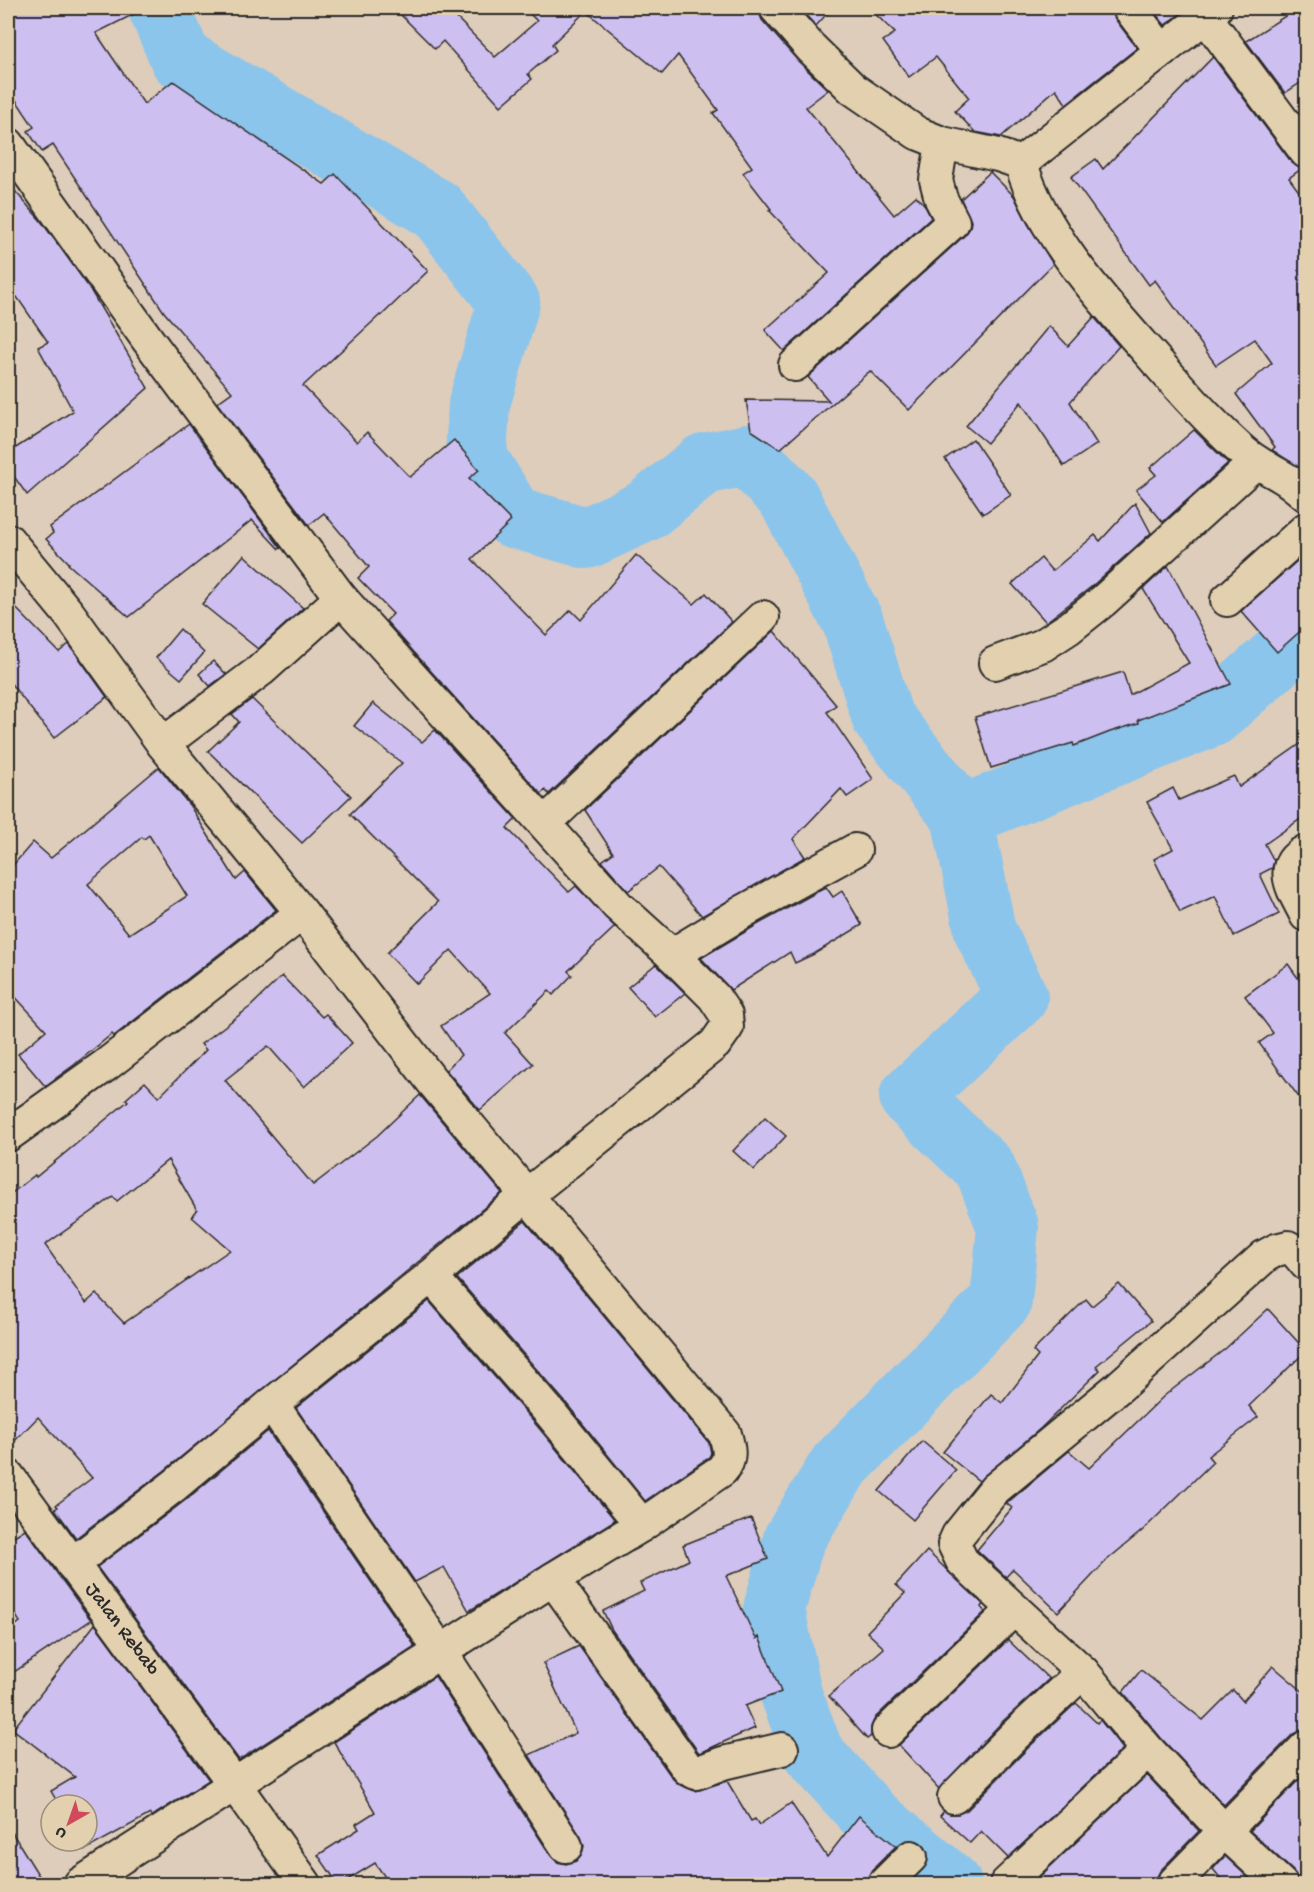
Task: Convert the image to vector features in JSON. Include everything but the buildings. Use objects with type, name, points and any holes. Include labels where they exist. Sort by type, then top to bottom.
[{"type":"street","points":[[776,8],[811,48],[853,89],[917,134],[942,143],[998,154],[1021,163],[1030,188],[1067,253],[1111,310],[1179,388],[1239,449],[1306,495]]},
{"type":"street","points":[[1128,8],[1162,51]]},
{"type":"street","points":[[1021,163],[1211,12],[1306,152]]},
{"type":"street","points":[[795,365],[953,222],[941,199],[936,180],[942,143]]},
{"type":"street","points":[[8,144],[148,340],[341,598],[618,906],[714,997],[726,1015],[727,1027],[715,1044],[527,1195],[176,1485],[72,1564]]},
{"type":"street","points":[[995,663],[1043,645],[1069,628],[1256,462]]},
{"type":"street","points":[[1227,600],[1261,572],[1306,529]]},
{"type":"street","points":[[8,540],[69,614],[163,744],[302,913],[432,1081],[724,1434],[729,1449],[728,1463],[722,1470],[642,1525],[553,1579],[80,1884]]},
{"type":"street","points":[[163,744],[261,670],[341,598]]},
{"type":"street","points":[[545,823],[763,617]]},
{"type":"street","points":[[672,955],[746,910],[855,850]]},
{"type":"street","points":[[1306,851],[1299,855],[1291,865],[1289,874],[1306,915]]},
{"type":"street","points":[[8,1135],[106,1065],[302,913]]},
{"type":"street","points":[[1281,1884],[1225,1832],[1148,1750],[1083,1672],[962,1561],[954,1544],[958,1535],[995,1489],[1120,1386],[1265,1256],[1288,1247],[1296,1252],[1306,1264]]},
{"type":"street","points":[[431,1276],[552,1415],[642,1525]]},
{"type":"street","points":[[272,1404],[441,1652],[566,1846]]},
{"type":"street","name":"Jalan Rebab","points":[[8,1476],[305,1884]]},
{"type":"street","points":[[553,1579],[688,1769],[696,1773],[723,1763],[782,1749]]},
{"type":"street","points":[[888,1731],[1014,1609]]},
{"type":"street","points":[[954,1797],[1015,1735],[1083,1672]]},
{"type":"street","points":[[1173,1884],[1306,1747]]},
{"type":"street","points":[[1006,1884],[1148,1750]]},
{"type":"street","points":[[884,1884],[911,1857]]},
{"type":"waterway","points":[[159,8],[181,59],[437,210],[509,302],[479,404],[476,457],[513,517],[587,538],[645,511],[704,464],[747,455],[788,497],[853,622],[883,719],[962,816],[985,931],[1017,997],[910,1097],[985,1168],[1008,1227],[1001,1301],[839,1466],[794,1539],[774,1609],[791,1694],[813,1753],[871,1817],[951,1884]]},
{"type":"waterway","points":[[962,816],[1212,716],[1306,632]]}]
